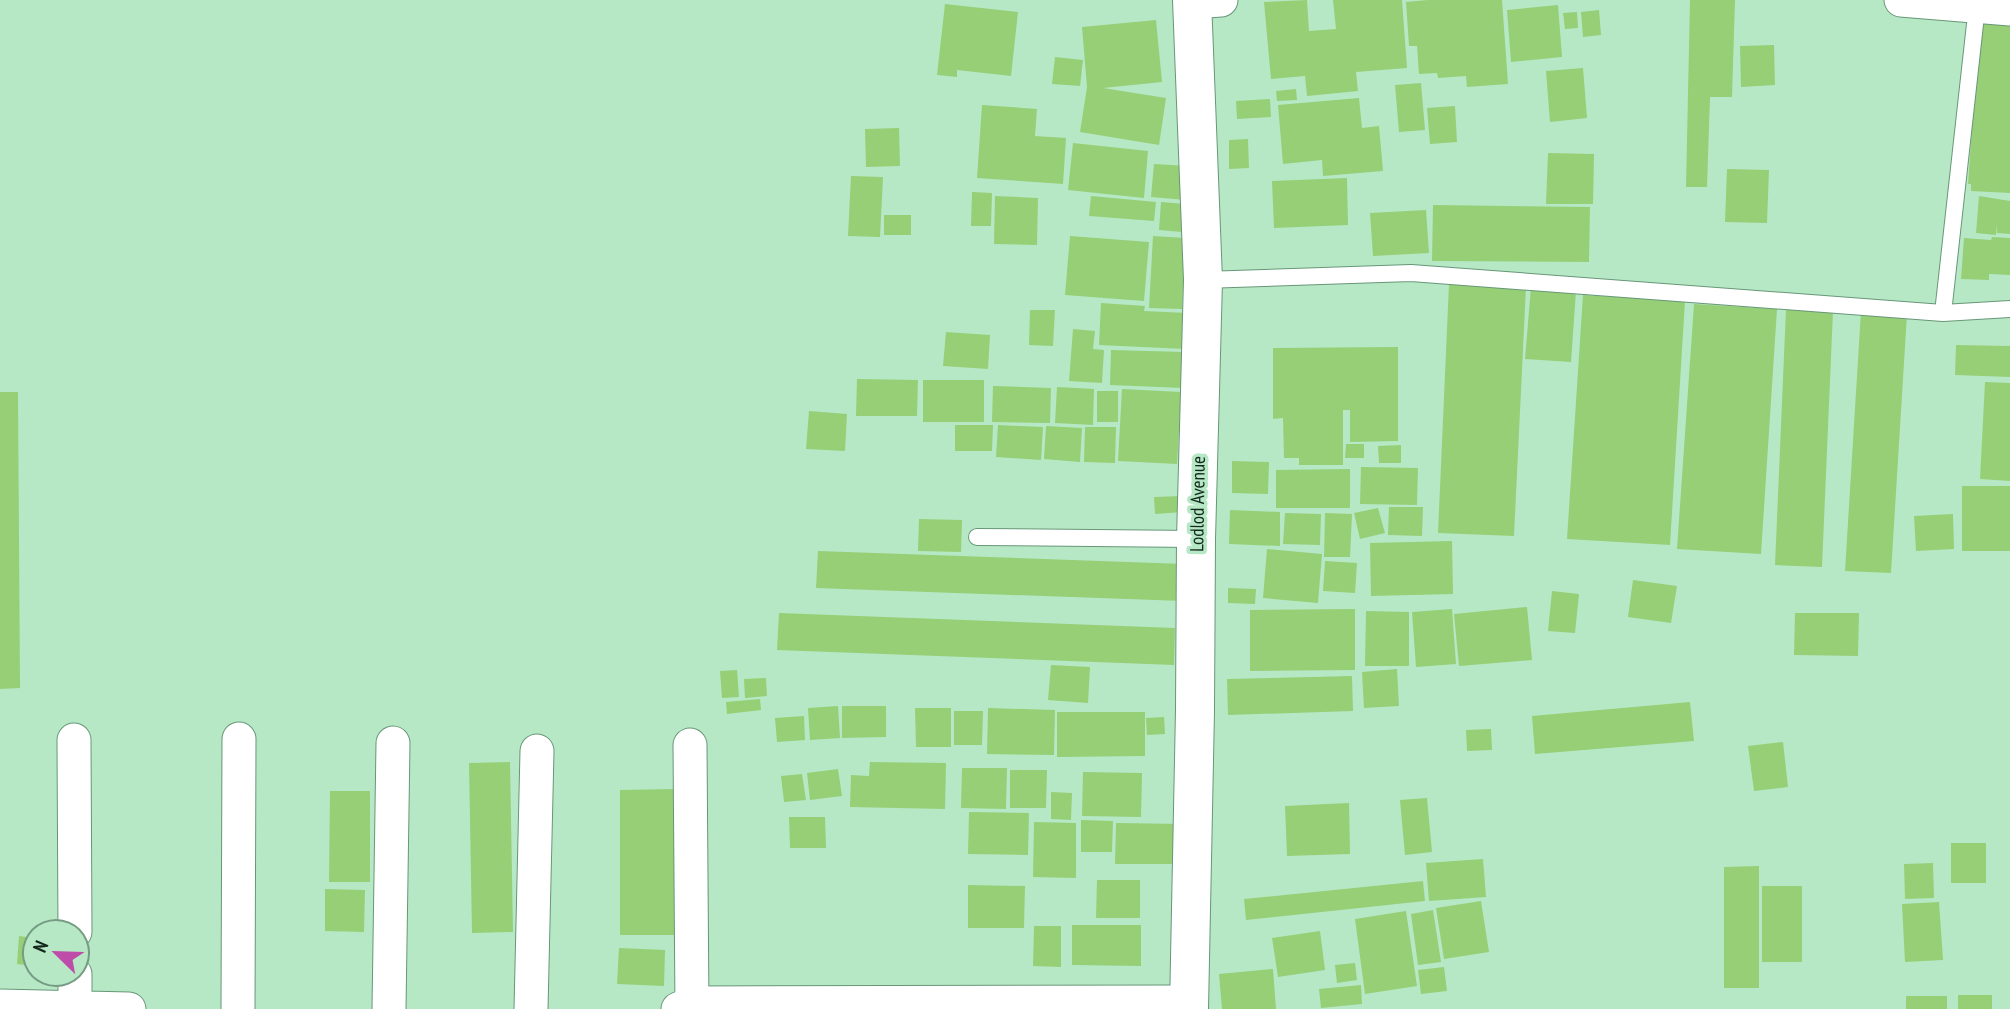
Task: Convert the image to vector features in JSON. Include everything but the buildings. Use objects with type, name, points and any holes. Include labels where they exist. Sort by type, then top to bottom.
[{"type":"main road","name":"Lodlod Avenue","points":[[1189,1006],[1203,280],[1202,1]]},
{"type":"street","points":[[1901,0],[1977,3],[2010,9]]},
{"type":"street","points":[[238,1009],[239,739]]},
{"type":"street","points":[[74,740],[75,918]]},
{"type":"street","points":[[389,1009],[393,743]]},
{"type":"street","points":[[690,746],[687,1007],[1189,1006]]},
{"type":"street","points":[[531,1009],[537,751]]},
{"type":"street","points":[[75,988],[75,1007]]},
{"type":"street","points":[[0,1006],[129,1009]]},
{"type":"lane","points":[[1943,313],[1977,3]]},
{"type":"lane","points":[[1203,280],[1411,273],[1943,313],[2010,309]]},
{"type":"lane","points":[[977,537],[1196,539]]}]
